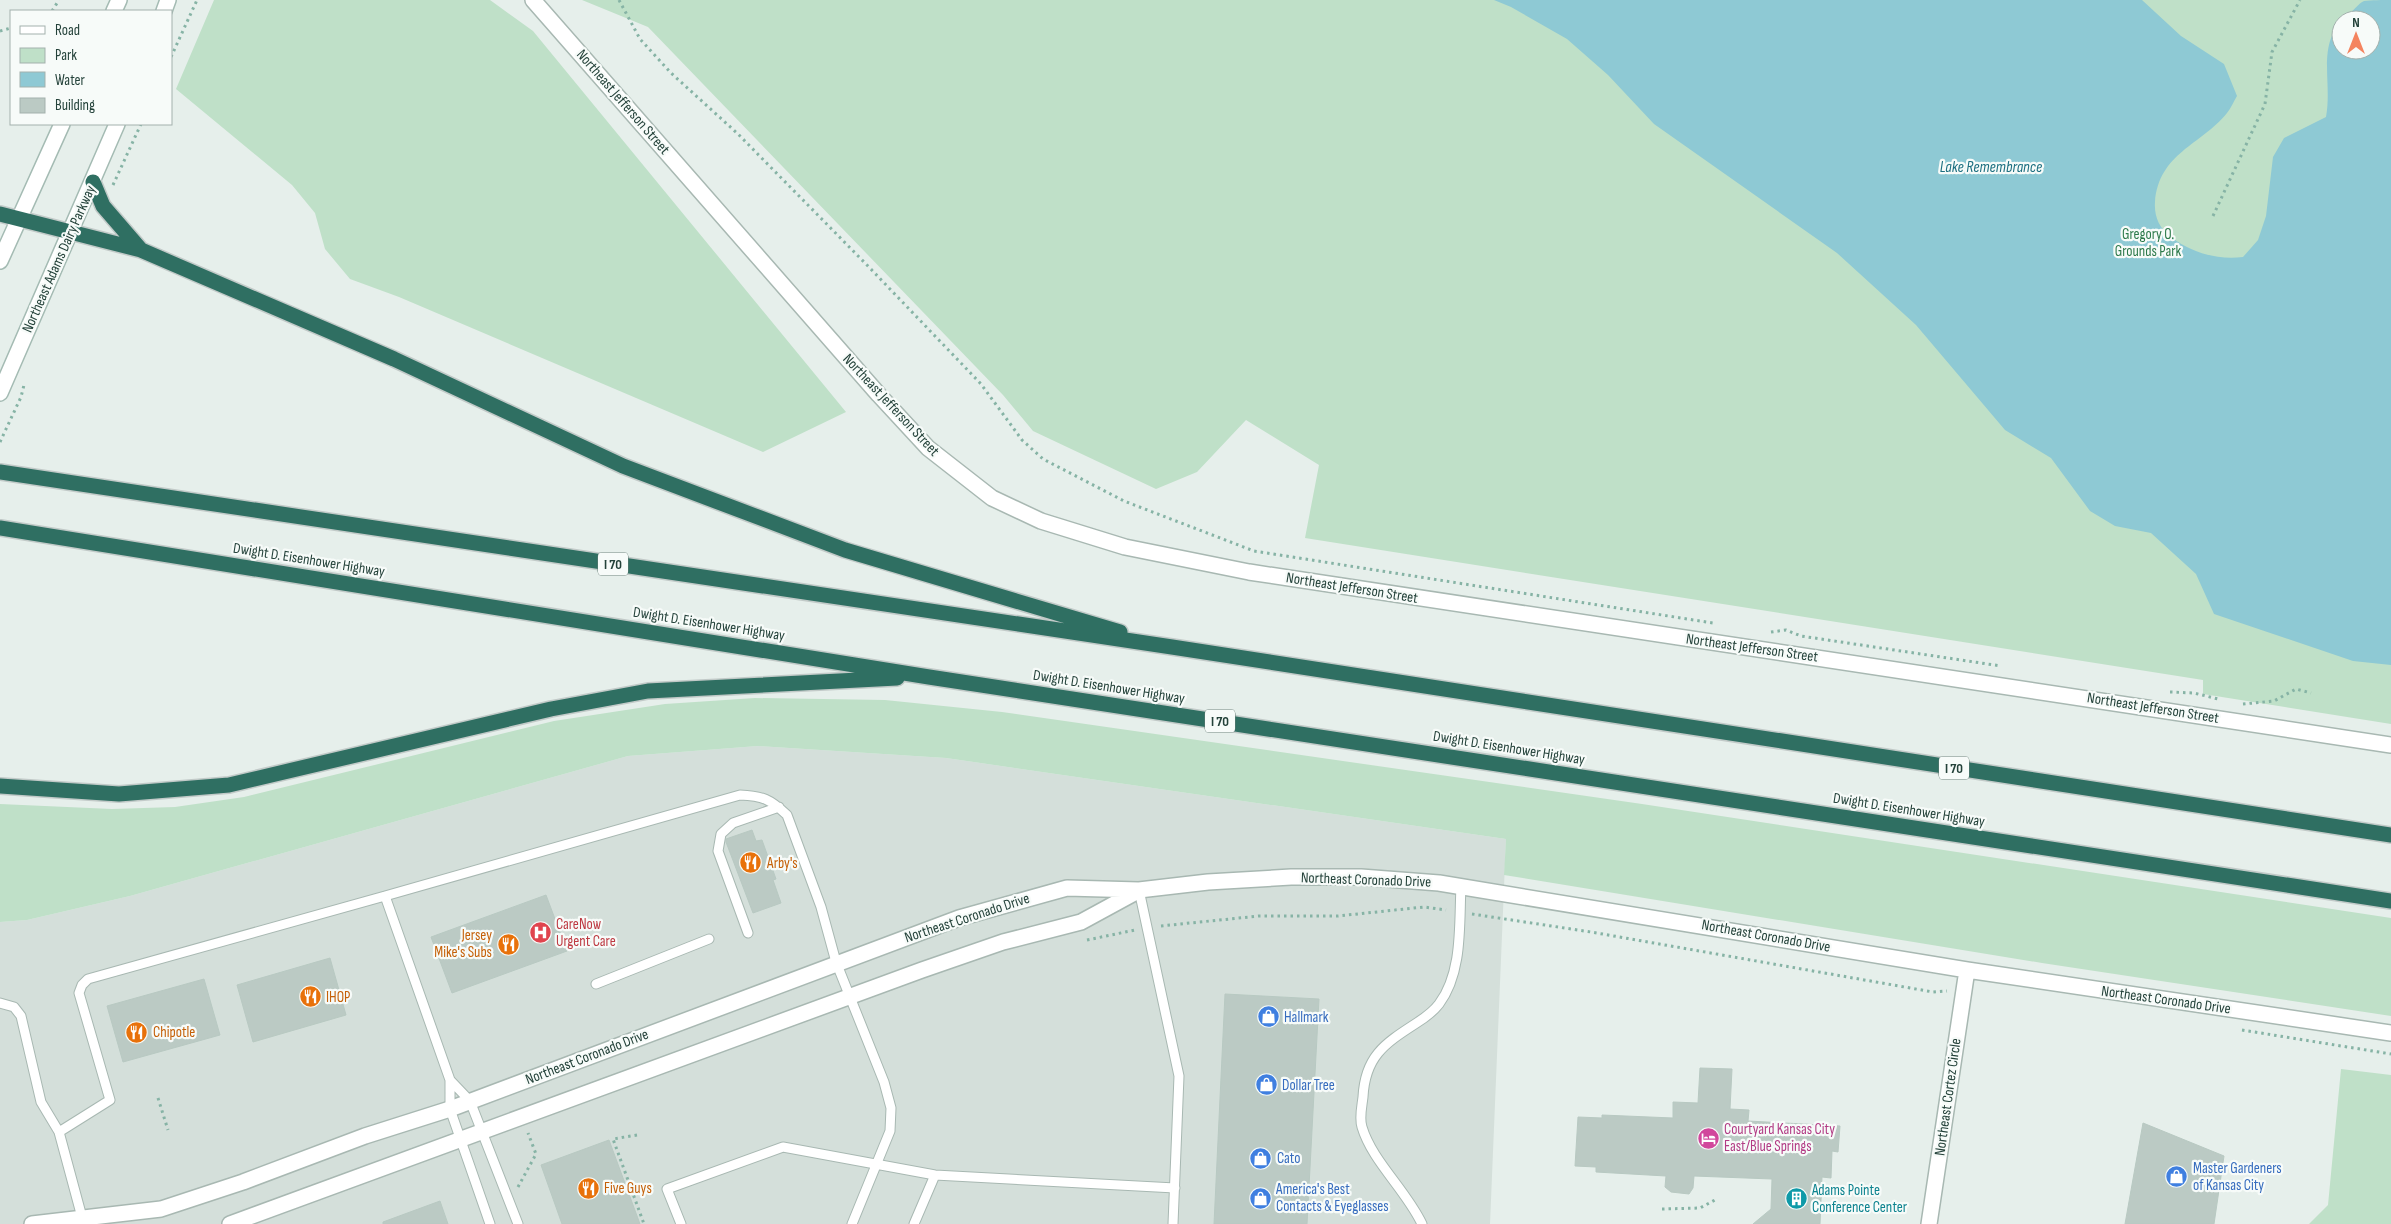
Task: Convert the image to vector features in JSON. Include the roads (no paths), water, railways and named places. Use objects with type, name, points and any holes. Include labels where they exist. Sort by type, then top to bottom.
[{"type":"highway","points":[[93,182],[103,206],[141,250]]},
{"type":"highway","points":[[0,214],[141,250],[394,359],[623,466],[845,550],[1172,647]]},
{"type":"highway","name":"I 70","points":[[0,472],[1172,647],[2391,835]]},
{"type":"highway","name":"Dwight D. Eisenhower Highway","points":[[0,528],[929,677],[2391,901]]},
{"type":"highway","points":[[0,786],[119,794],[230,785],[551,709],[648,691],[929,677]]},
{"type":"street","name":"Northeast Jefferson Street","points":[[534,0],[878,395],[928,448],[992,498],[1041,521],[1125,547],[1249,572],[2391,745]]},
{"type":"street","points":[[0,261],[62,125]]},
{"type":"street","name":"Northeast Adams Dairy Parkway","points":[[0,393],[117,125]]},
{"type":"street","name":"Northeast Coronado Drive","points":[[32,1224],[83,1222],[161,1209],[243,1182],[365,1136],[470,1101],[836,962],[959,918],[1068,888],[1139,890],[1208,882],[1291,877],[1361,877],[1461,886],[1966,970],[2391,1033]]},
{"type":"street","name":"Northeast Coronado Drive","points":[[230,1224],[850,996],[1003,942],[1081,922],[1139,890]]},
{"type":"street","name":"Northeast Cortez Circle","points":[[1929,1224],[1966,970]]},
{"type":"lane","points":[[59,1132],[110,1100],[79,993],[82,985],[88,979],[740,795],[762,796],[787,815],[821,907],[836,962],[884,1082],[891,1108],[890,1131],[852,1224]]},
{"type":"lane","points":[[748,933],[718,851],[721,834],[733,822],[778,807]]},
{"type":"lane","points":[[1422,1224],[1408,1198],[1366,1141],[1361,1124],[1364,1081],[1371,1062],[1384,1044],[1421,1020],[1439,1005],[1453,976],[1456,962],[1461,886]]},
{"type":"lane","points":[[1139,890],[1179,1076],[1173,1224]]},
{"type":"lane","points":[[385,896],[450,1080],[450,1108],[490,1224]]},
{"type":"lane","points":[[596,984],[709,939]]},
{"type":"lane","points":[[0,1004],[14,1007],[21,1016],[41,1102],[59,1132],[83,1222]]},
{"type":"lane","points":[[450,1080],[470,1101],[518,1224]]},
{"type":"lane","points":[[680,1224],[668,1189],[783,1147],[935,1175],[1175,1188]]},
{"type":"lane","points":[[914,1224],[935,1175]]},
{"type":"water","name":"Lake Remembrance","points":[[1494,0],[2142,0],[2181,36],[2224,64],[2237,96],[2217,124],[2183,151],[2164,172],[2158,185],[2155,202],[2156,217],[2160,226],[2179,243],[2205,254],[2233,258],[2243,257],[2258,240],[2266,216],[2273,157],[2284,138],[2326,117],[2328,103],[2327,61],[2331,39],[2331,60],[2381,60],[2381,10],[2353,10],[2364,1],[2391,0],[2391,665],[2353,661],[2214,614],[2196,574],[2151,533],[2115,526],[2090,511],[2051,458],[2005,430],[1916,325],[1837,253],[1654,124],[1608,75],[1567,39],[1511,7]]},
{"type":"place","name":"Arby's","points":[[751,863]]},
{"type":"place","name":"CareNow Urgent Care","points":[[540,933]]},
{"type":"place","name":"Jersey Mike's Subs","points":[[508,944]]},
{"type":"place","name":"IHOP","points":[[310,997]]},
{"type":"place","name":"Hallmark","points":[[1268,1017]]},
{"type":"place","name":"Chipotle","points":[[137,1032]]},
{"type":"place","name":"Dollar Tree","points":[[1266,1085]]},
{"type":"place","name":"Courtyard Kansas City East/Blue Springs","points":[[1708,1138]]},
{"type":"place","name":"Cato","points":[[1261,1158]]},
{"type":"place","name":"Master Gardeners of Kansas City","points":[[2177,1177]]},
{"type":"place","name":"Five Guys","points":[[588,1188]]},
{"type":"place","name":"America's Best Contacts & Eyeglasses","points":[[1260,1198]]},
{"type":"place","name":"Adams Pointe Conference Center","points":[[1796,1199]]},
{"type":"park label","name":"Gregory O. Grounds Park","points":[[2148,242]]}]
